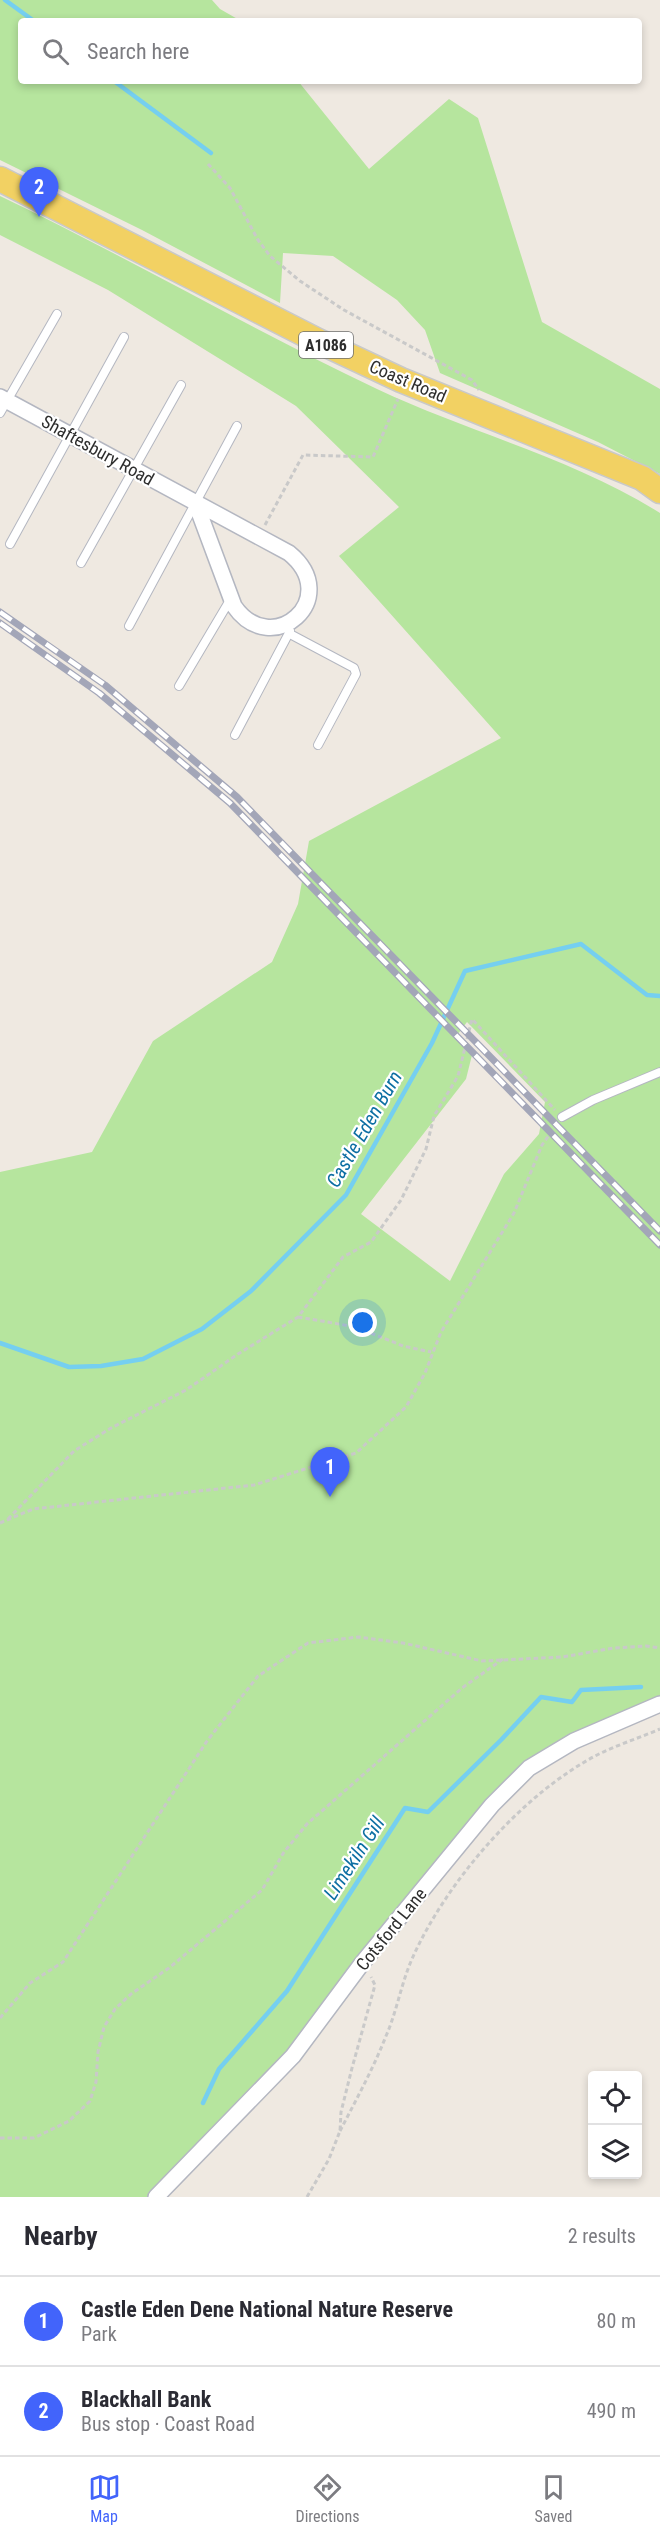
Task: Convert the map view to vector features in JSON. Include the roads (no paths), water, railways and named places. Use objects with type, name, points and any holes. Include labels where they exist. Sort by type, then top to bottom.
[{"type":"main road","name":"Coast Road","points":[[0,179],[318,341],[481,413],[642,478],[660,491]]},
{"type":"street","name":"Shaftesbury Road","points":[[2,404],[71,435],[289,553],[306,570],[310,591],[307,604],[289,629]]},
{"type":"street","points":[[196,504],[231,598],[241,616],[254,626],[289,629]]},
{"type":"street","name":"Cotsford Lane","points":[[156,2197],[293,2056],[363,1962],[492,1805],[529,1768],[574,1741],[660,1704]]},
{"type":"lane","points":[[2,404],[57,314]]},
{"type":"lane","points":[[10,544],[124,336]]},
{"type":"lane","points":[[81,563],[181,385]]},
{"type":"lane","points":[[129,626],[237,426]]},
{"type":"lane","points":[[179,686],[231,598]]},
{"type":"lane","points":[[235,735],[289,629],[354,668],[356,674],[318,745]]},
{"type":"lane","points":[[562,1117],[593,1100],[660,1072]]},
{"type":"waterway","points":[[5,0],[30,18]]},
{"type":"waterway","points":[[118,84],[211,153]]},
{"type":"waterway","name":"Castle Eden Burn","points":[[0,1343],[69,1367],[101,1366],[143,1359],[202,1329],[251,1291],[346,1195],[432,1043],[465,971],[581,944],[647,995],[660,996]]},
{"type":"waterway","name":"Limekiln Gill","points":[[203,2103],[219,2069],[287,1991],[405,1808],[428,1812],[541,1697],[572,1702],[581,1690],[641,1687]]},
{"type":"railway","points":[[0,612],[105,685],[237,797],[660,1231]]},
{"type":"railway","points":[[0,623],[99,693],[230,803],[660,1245]]},
{"type":"place","name":"Blackhall Bank","points":[[39,217]]},
{"type":"place","name":"Castle Eden Dene National Nature Reserve","points":[[330,1497]]}]
